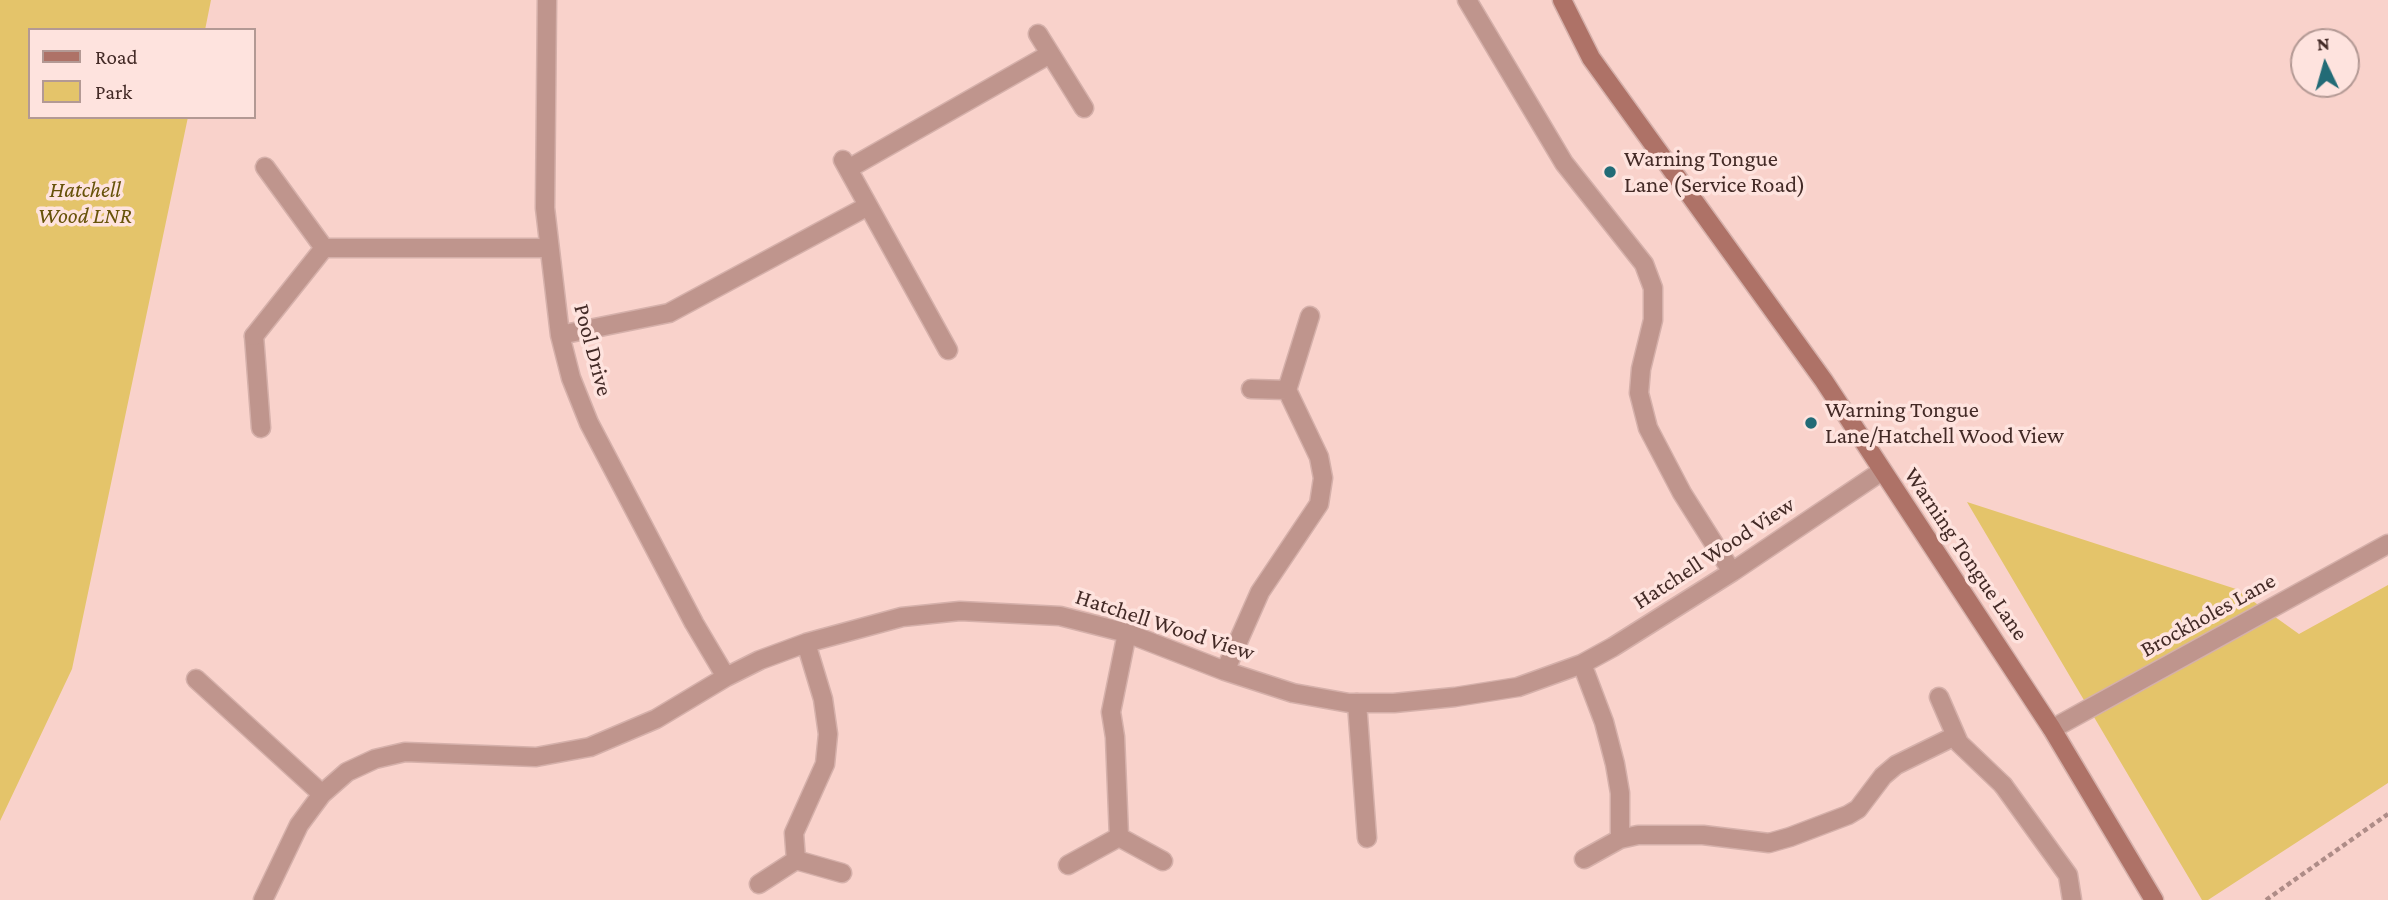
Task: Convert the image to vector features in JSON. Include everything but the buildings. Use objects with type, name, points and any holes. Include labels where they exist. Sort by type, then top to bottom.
[{"type":"street","name":"Pool Drive","points":[[547,0],[545,208],[560,335],[571,378],[589,423],[694,623],[726,677]]},
{"type":"street","points":[[1467,0],[1564,163],[1644,264],[1653,288],[1653,320],[1641,369],[1639,393],[1648,428],[1682,493],[1732,572]]},
{"type":"street","name":"Warning Tongue Lane","points":[[1562,0],[1591,58],[1824,381],[2052,729],[2154,900]]},
{"type":"street","points":[[1038,34],[1084,108]]},
{"type":"street","points":[[947,350],[845,164],[1050,54]]},
{"type":"street","points":[[265,167],[324,248]]},
{"type":"street","points":[[560,335],[669,313],[868,206]]},
{"type":"street","points":[[324,248],[548,248]]},
{"type":"street","points":[[261,428],[254,336],[324,248]]},
{"type":"street","points":[[1226,671],[1260,592],[1319,504],[1323,478],[1319,457],[1287,390],[1310,316]]},
{"type":"street","points":[[1251,389],[1287,390]]},
{"type":"street","name":"Hatchell Wood View","points":[[263,900],[299,825],[322,794],[347,772],[375,759],[405,752],[536,757],[590,747],[656,719],[726,677],[806,643],[902,617],[960,611],[1060,616],[1127,634],[1293,693],[1357,703],[1455,697],[1518,687],[1582,663],[1732,572],[1882,471]]},
{"type":"street","name":"Brockholes Lane","points":[[2052,729],[2388,544]]},
{"type":"street","points":[[1119,837],[1115,737],[1111,712],[1127,634]]},
{"type":"street","points":[[796,860],[794,832],[824,764],[828,734],[823,699],[806,643]]},
{"type":"street","points":[[1582,663],[1604,722],[1615,764],[1620,839]]},
{"type":"street","points":[[196,680],[322,794]]},
{"type":"street","points":[[1939,697],[1955,736],[2003,785],[2068,875],[2072,900]]},
{"type":"street","points":[[1357,703],[1367,838]]},
{"type":"street","points":[[1584,859],[1620,839],[1638,835],[1703,835],[1769,843],[1790,837],[1858,809],[1883,776],[1896,765],[1955,736]]},
{"type":"street","points":[[1119,837],[1163,861]]},
{"type":"street","points":[[1068,865],[1119,837]]},
{"type":"street","points":[[759,884],[796,860],[842,873]]},
{"type":"path","points":[[2266,900],[2388,814]]},
{"type":"green space","name":"Hatchell Wood LNR","points":[[0,0],[211,0],[205,28],[28,28],[28,119],[188,119],[72,669],[0,821]]},
{"type":"green space","points":[[1967,502],[2236,589],[2299,634],[2388,585],[2388,783],[2208,900],[2202,900]]},
{"type":"place","name":"Warning Tongue Lane (Service Road)","points":[[1610,172]]},
{"type":"place","name":"Warning Tongue Lane/Hatchell Wood View","points":[[1811,423]]}]
